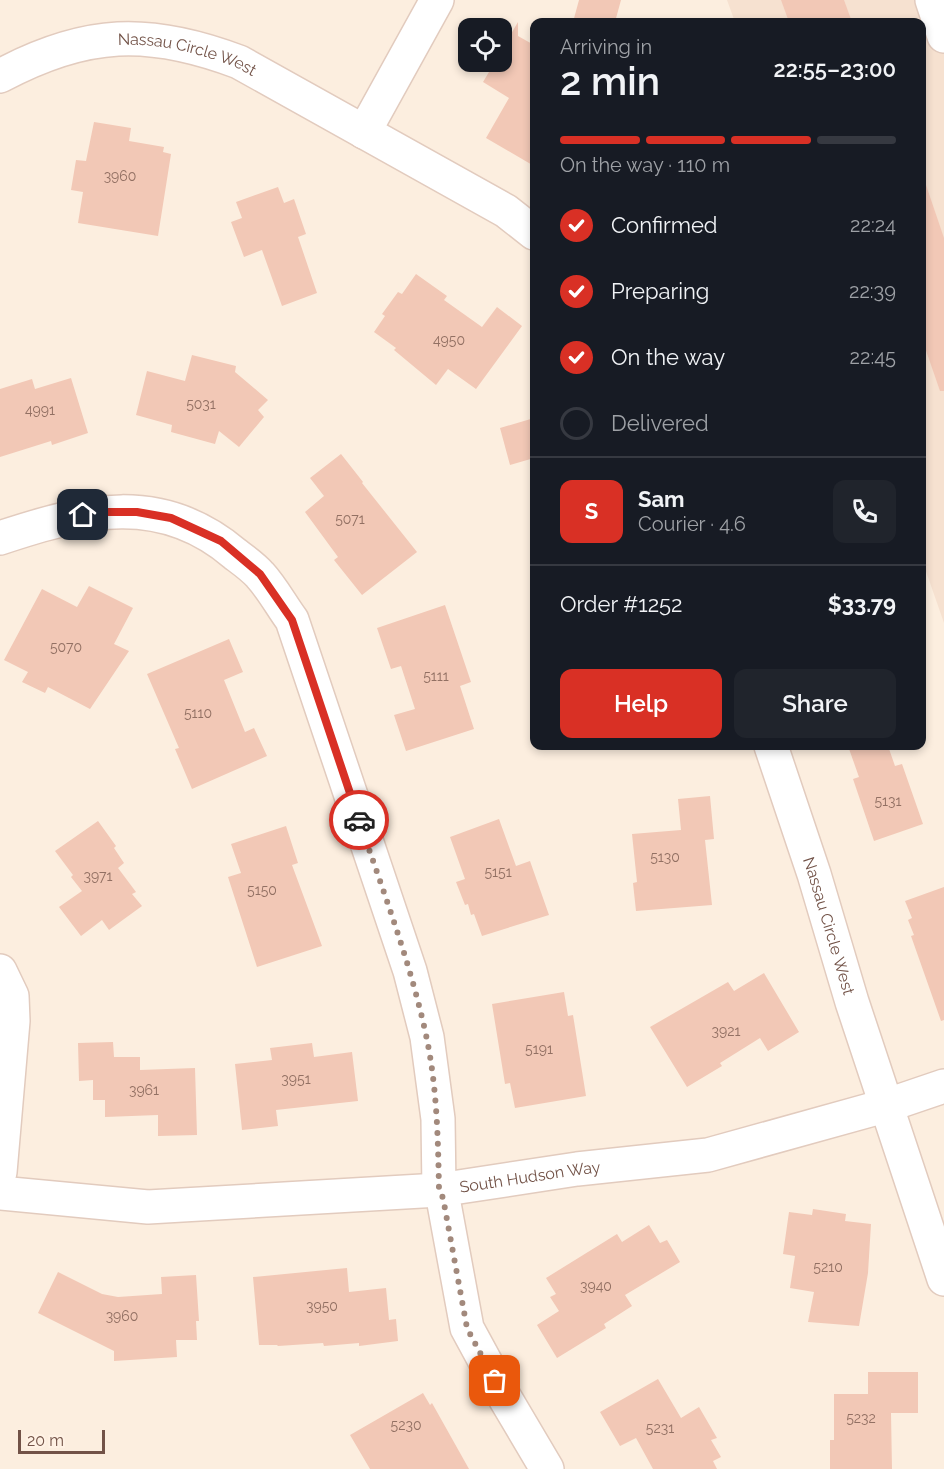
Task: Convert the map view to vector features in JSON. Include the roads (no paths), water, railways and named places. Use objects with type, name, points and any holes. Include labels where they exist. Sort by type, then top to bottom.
[{"type":"street","points":[[364,132],[437,0]]},
{"type":"street","points":[[932,0],[944,36]]},
{"type":"street","name":"Nassau Circle West","points":[[0,76],[28,61],[66,47],[90,42],[133,39],[178,43],[204,49],[239,62],[506,211],[530,230]]},
{"type":"street","points":[[0,538],[50,521],[99,512],[137,512],[171,518],[221,541],[252,567],[260,574],[292,620],[413,982],[427,1036],[438,1119],[439,1190],[443,1198],[467,1328],[547,1469]]},
{"type":"street","name":"Nassau Circle West","points":[[772,750],[814,874],[852,1002],[944,1279]]},
{"type":"street","points":[[0,971],[12,996],[13,1021],[0,1172]]},
{"type":"street","name":"South Hudson Way","points":[[0,1193],[148,1207],[439,1190],[577,1169],[708,1155],[888,1105],[944,1086]]}]
